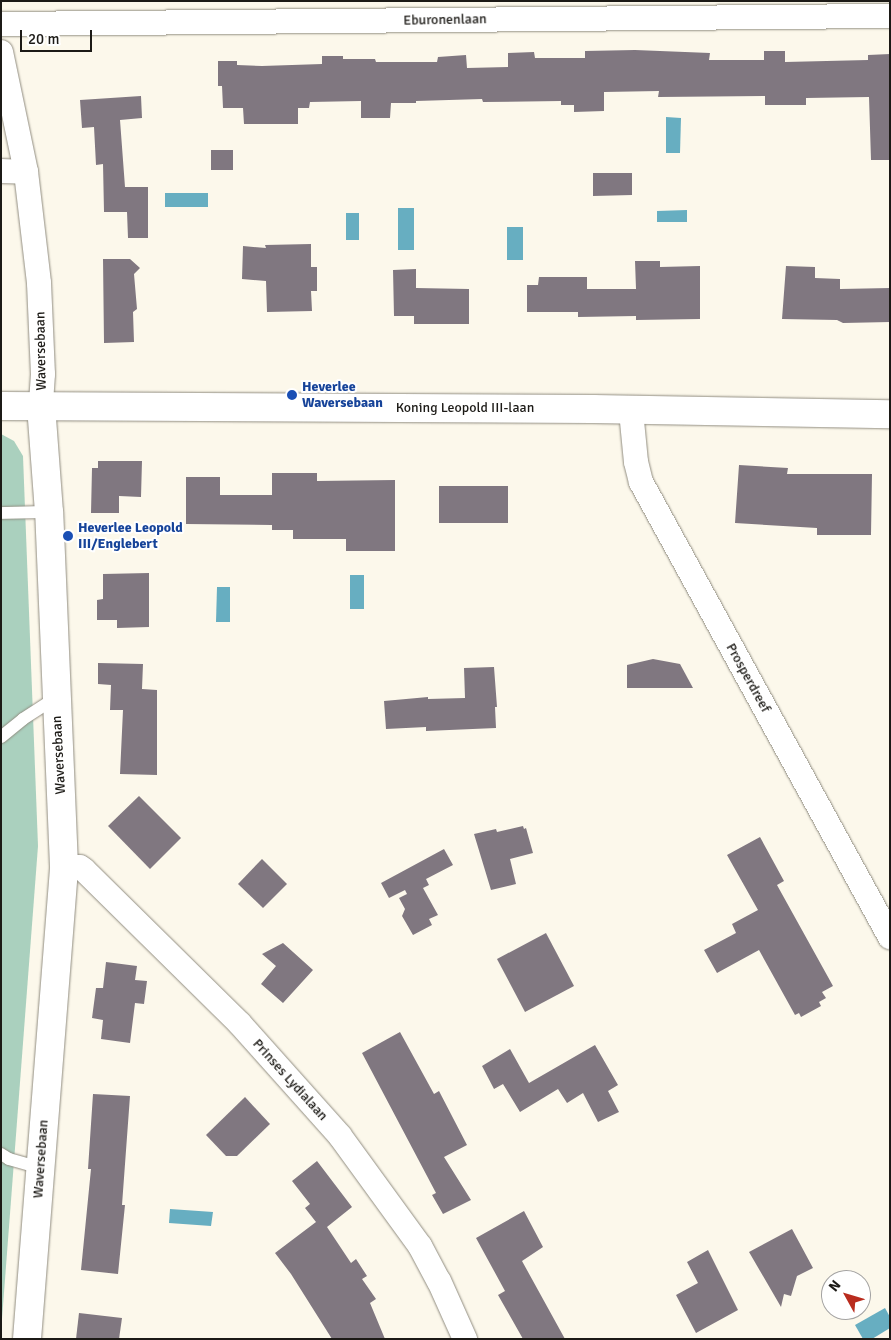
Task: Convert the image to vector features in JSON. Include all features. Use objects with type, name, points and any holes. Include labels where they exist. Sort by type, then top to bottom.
[{"type":"street","name":"Eburonenlaan","points":[[1,24],[890,16]]},
{"type":"street","name":"Waversebaan","points":[[1,52],[26,172],[39,283],[43,374],[41,406],[49,512],[64,866],[27,1339]]},
{"type":"street","points":[[1,171],[26,172]]},
{"type":"street","name":"Koning Leopold III-laan","points":[[1,406],[890,414]]},
{"type":"street","name":"Prosperdreef","points":[[631,411],[636,462],[642,482],[890,937]]},
{"type":"street","name":"Prinses Lydialaan","points":[[64,866],[80,867],[84,870],[240,1024],[340,1136],[420,1246],[439,1281],[465,1339]]},
{"type":"lane","points":[[1,513],[49,512]]},
{"type":"lane","points":[[1,737],[23,719],[56,698]]},
{"type":"lane","points":[[1,1154],[9,1159],[40,1168]]},
{"type":"green space","points":[[1,434],[14,441],[23,456],[38,846],[1,1332]]},
{"type":"water","points":[[666,117],[681,118],[680,153],[666,153]]},
{"type":"water","points":[[165,193],[208,193],[208,207],[165,207]]},
{"type":"water","points":[[398,208],[414,208],[414,250],[398,250]]},
{"type":"water","points":[[687,210],[687,222],[657,222],[657,211]]},
{"type":"water","points":[[346,213],[359,213],[359,240],[346,240]]},
{"type":"water","points":[[507,227],[523,227],[523,260],[507,260]]},
{"type":"water","points":[[350,575],[364,575],[364,609],[350,609]]},
{"type":"water","points":[[217,587],[230,587],[230,622],[216,622]]},
{"type":"water","points":[[170,1209],[213,1212],[211,1226],[169,1223]]},
{"type":"water","points":[[885,1308],[890,1317],[890,1328],[872,1339],[863,1339],[855,1325],[864,1320],[871,1320],[871,1316]]},
{"type":"building","points":[[635,50],[710,53],[709,60],[764,60],[764,51],[785,51],[785,62],[868,60],[868,55],[890,54],[890,160],[871,160],[869,97],[806,98],[806,105],[765,105],[765,96],[658,97],[659,91],[604,92],[604,111],[574,112],[574,105],[561,105],[561,101],[483,102],[482,99],[416,101],[416,103],[391,103],[390,118],[361,118],[361,101],[310,102],[309,108],[298,108],[298,124],[244,124],[243,108],[223,108],[222,86],[218,86],[218,61],[237,61],[237,65],[262,66],[322,64],[322,56],[343,56],[343,59],[375,59],[376,62],[437,62],[438,57],[466,55],[467,68],[508,67],[508,53],[534,52],[535,58],[585,58],[585,51]]},
{"type":"building","points":[[141,96],[142,118],[120,120],[125,187],[148,187],[148,238],[128,238],[127,212],[104,212],[103,164],[96,165],[94,127],[82,128],[80,100]]},
{"type":"building","points":[[211,150],[233,150],[233,170],[211,170]]},
{"type":"building","points":[[593,173],[632,173],[632,195],[593,196]]},
{"type":"building","points":[[311,244],[311,267],[317,267],[317,291],[311,291],[312,311],[267,312],[266,281],[242,279],[243,246],[266,248],[265,245]]},
{"type":"building","points":[[103,259],[130,259],[140,268],[134,274],[137,309],[133,312],[134,342],[104,343]]},
{"type":"building","points":[[635,261],[660,261],[660,267],[700,266],[700,319],[636,320],[636,316],[578,317],[578,312],[527,312],[527,285],[538,285],[539,277],[587,277],[587,289],[636,289]]},
{"type":"building","points":[[786,266],[815,267],[815,278],[840,279],[840,289],[890,288],[890,322],[843,323],[837,320],[782,319]]},
{"type":"building","points":[[416,269],[416,288],[469,289],[469,324],[414,324],[414,316],[394,316],[393,270]]},
{"type":"building","points":[[98,461],[142,461],[141,497],[119,496],[119,513],[91,513],[92,468],[98,468]]},
{"type":"building","points":[[739,465],[788,468],[787,474],[872,474],[871,535],[817,535],[817,528],[735,523]]},
{"type":"building","points":[[272,473],[317,473],[317,481],[395,480],[395,551],[346,551],[346,539],[293,539],[293,530],[272,530],[272,525],[186,524],[186,477],[220,477],[220,495],[272,495]]},
{"type":"building","points":[[439,486],[508,486],[508,523],[439,523]]},
{"type":"building","points":[[149,573],[149,627],[117,628],[117,620],[97,620],[97,600],[103,599],[103,574]]},
{"type":"building","points":[[653,659],[680,664],[693,688],[627,688],[627,665]]},
{"type":"building","points":[[98,663],[143,664],[142,689],[157,690],[157,775],[120,774],[123,710],[110,710],[111,685],[98,684]]},
{"type":"building","points":[[494,667],[497,707],[495,707],[496,728],[426,731],[426,727],[386,729],[384,701],[428,697],[428,699],[465,698],[464,668]]},
{"type":"building","points":[[139,796],[181,838],[150,869],[108,826]]},
{"type":"building","points":[[523,826],[524,829],[526,828],[533,853],[510,859],[516,884],[491,890],[474,834],[496,829],[497,832]]},
{"type":"building","points":[[760,837],[784,881],[777,885],[833,986],[822,992],[826,998],[819,1002],[821,1006],[801,1017],[799,1013],[795,1015],[759,950],[717,973],[704,950],[736,933],[732,924],[758,910],[727,855]]},
{"type":"building","points":[[444,849],[453,865],[426,879],[429,885],[423,888],[438,915],[429,919],[432,925],[413,935],[402,916],[405,909],[399,898],[407,894],[405,890],[389,898],[381,883]]},
{"type":"building","points":[[262,859],[287,884],[263,908],[238,884]]},
{"type":"building","points":[[546,933],[574,986],[525,1012],[497,959]]},
{"type":"building","points":[[283,943],[313,970],[283,1003],[261,984],[276,966],[262,954]]},
{"type":"building","points":[[106,962],[137,966],[135,980],[147,981],[144,1004],[135,1003],[130,1043],[101,1039],[103,1020],[92,1018],[96,988],[103,988]]},
{"type":"building","points":[[400,1032],[434,1094],[439,1091],[467,1145],[444,1157],[471,1200],[443,1214],[432,1195],[436,1193],[362,1053]]},
{"type":"building","points":[[595,1045],[618,1085],[608,1091],[619,1112],[598,1122],[583,1093],[567,1103],[558,1089],[520,1112],[503,1084],[494,1089],[482,1066],[510,1049],[529,1083]]},
{"type":"building","points":[[93,1094],[130,1096],[122,1205],[125,1205],[118,1274],[81,1270],[91,1169],[88,1169]]},
{"type":"building","points":[[245,1097],[270,1124],[237,1156],[226,1156],[206,1135]]},
{"type":"building","points":[[317,1161],[352,1207],[327,1227],[351,1263],[356,1259],[367,1276],[362,1279],[376,1299],[370,1303],[385,1339],[332,1339],[291,1274],[275,1253],[316,1222],[305,1208],[310,1204],[292,1181]]},
{"type":"building","points":[[524,1211],[543,1247],[522,1261],[565,1339],[523,1339],[498,1295],[505,1291],[476,1238]]},
{"type":"building","points":[[792,1229],[813,1268],[797,1276],[791,1296],[784,1294],[781,1307],[749,1252]]},
{"type":"building","points":[[708,1250],[738,1310],[696,1333],[676,1295],[698,1283],[687,1262]]},
{"type":"building","points":[[79,1313],[122,1318],[119,1339],[76,1339]]},
{"type":"place","name":"Heverlee Waversebaan","points":[[292,395]]},
{"type":"place","name":"Heverlee Leopold III/Englebert","points":[[68,536]]}]
